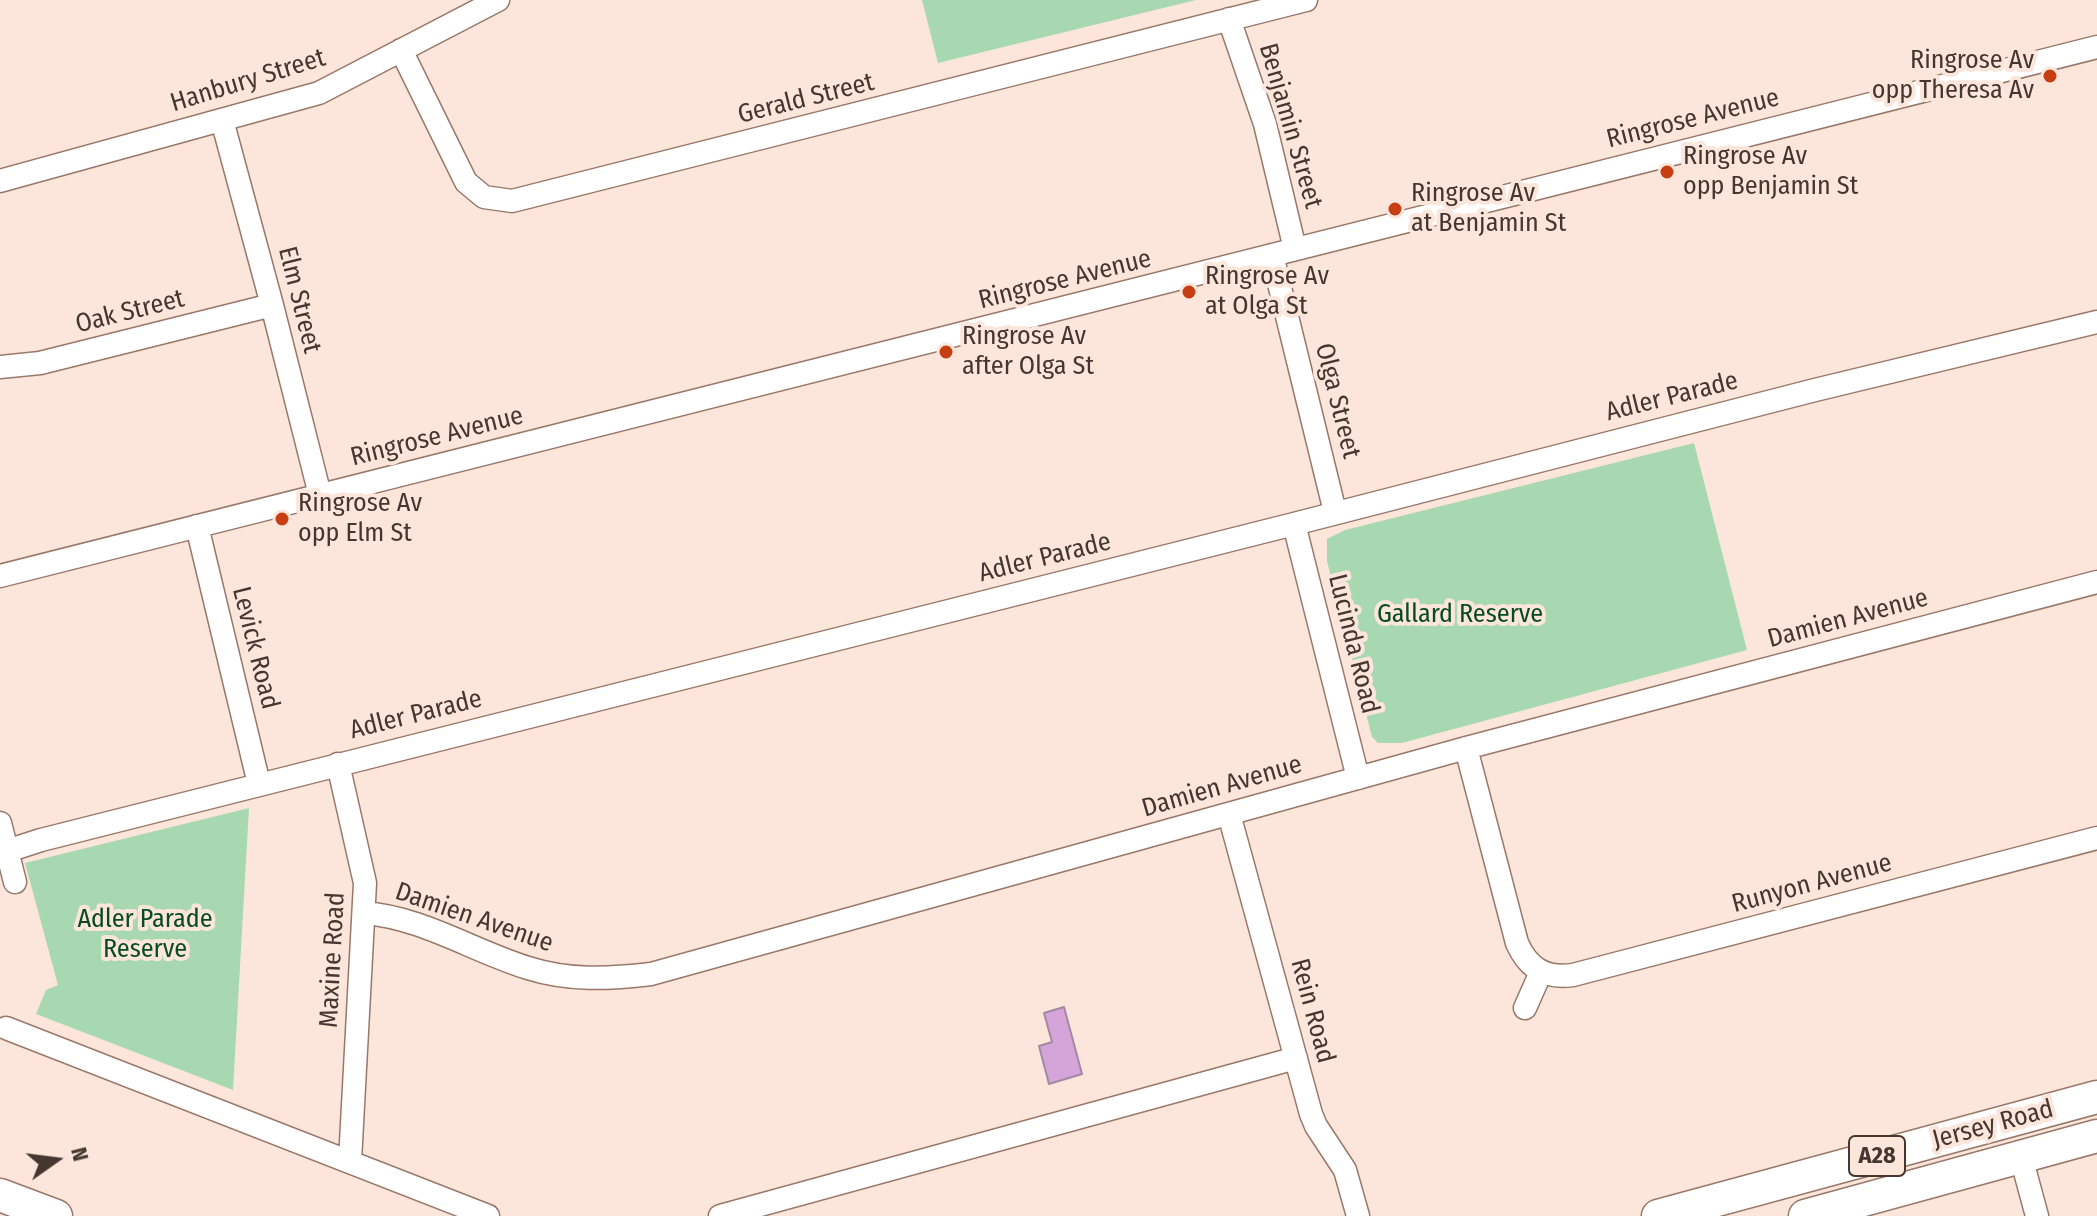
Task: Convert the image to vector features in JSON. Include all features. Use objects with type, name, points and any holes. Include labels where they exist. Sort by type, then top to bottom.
[{"type":"highway","name":"Jersey Road","points":[[1658,1216],[2097,1097]]},
{"type":"highway","name":"Jersey Road","points":[[1805,1216],[2097,1136]]},
{"type":"highway","points":[[0,1195],[56,1216]]},
{"type":"street","name":"Hanbury Street","points":[[0,181],[319,93],[498,0]]},
{"type":"street","name":"Gerald Street","points":[[401,50],[466,182],[484,197],[512,201],[1306,0]]},
{"type":"street","name":"Benjamin Street","points":[[1229,19],[1268,133],[1295,249]]},
{"type":"street","name":"Ringrose Avenue","points":[[0,576],[2097,47]]},
{"type":"street","name":"Elm Street","points":[[222,120],[320,495]]},
{"type":"street","name":"Olga Street","points":[[1272,255],[1335,512]]},
{"type":"street","name":"Oak Street","points":[[0,367],[40,363],[272,305]]},
{"type":"street","name":"Adler Parade","points":[[7,851],[259,784],[1830,386],[2097,322]]},
{"type":"street","name":"Lucinda Road","points":[[1294,524],[1358,778]]},
{"type":"street","name":"Levick Road","points":[[197,526],[259,784]]},
{"type":"street","name":"Damien Avenue","points":[[364,913],[394,917],[540,972],[612,979],[651,974],[1466,748],[2097,582]]},
{"type":"street","points":[[1466,748],[1517,943],[1526,960],[1541,972],[1525,1008]]},
{"type":"street","name":"Maxine Road","points":[[338,764],[364,874],[350,1161]]},
{"type":"street","name":"Rein Road","points":[[1229,814],[1311,1114],[1345,1170],[1358,1216]]},
{"type":"street","points":[[0,823],[15,882]]},
{"type":"street","name":"Runyon Avenue","points":[[1541,972],[1554,977],[1573,975],[2097,838]]},
{"type":"street","points":[[6,1028],[488,1216]]},
{"type":"street","points":[[720,1216],[1296,1058]]},
{"type":"street","points":[[2021,1157],[2037,1216]]},
{"type":"green space","points":[[922,0],[1196,0],[938,63]]},
{"type":"green space","name":"Gallard Reserve","points":[[1694,443],[1747,650],[1402,743],[1378,743],[1372,737],[1327,561],[1327,539],[1345,530]]},
{"type":"green space","name":"Adler Parade Reserve","points":[[249,808],[233,1090],[36,1014],[46,990],[58,985],[25,863]]},
{"type":"building","points":[[1064,1007],[1082,1074],[1049,1084],[1039,1046],[1052,1042],[1044,1013]]},
{"type":"place","name":"Ringrose Av opp Theresa Av","points":[[2050,76]]},
{"type":"place","name":"Ringrose Av opp Benjamin St","points":[[1667,172]]},
{"type":"place","name":"Ringrose Av at Benjamin St","points":[[1395,209]]},
{"type":"place","name":"Ringrose Av at Olga St","points":[[1189,292]]},
{"type":"place","name":"Ringrose Av after Olga St","points":[[946,352]]},
{"type":"place","name":"Ringrose Av opp Elm St","points":[[282,519]]}]
